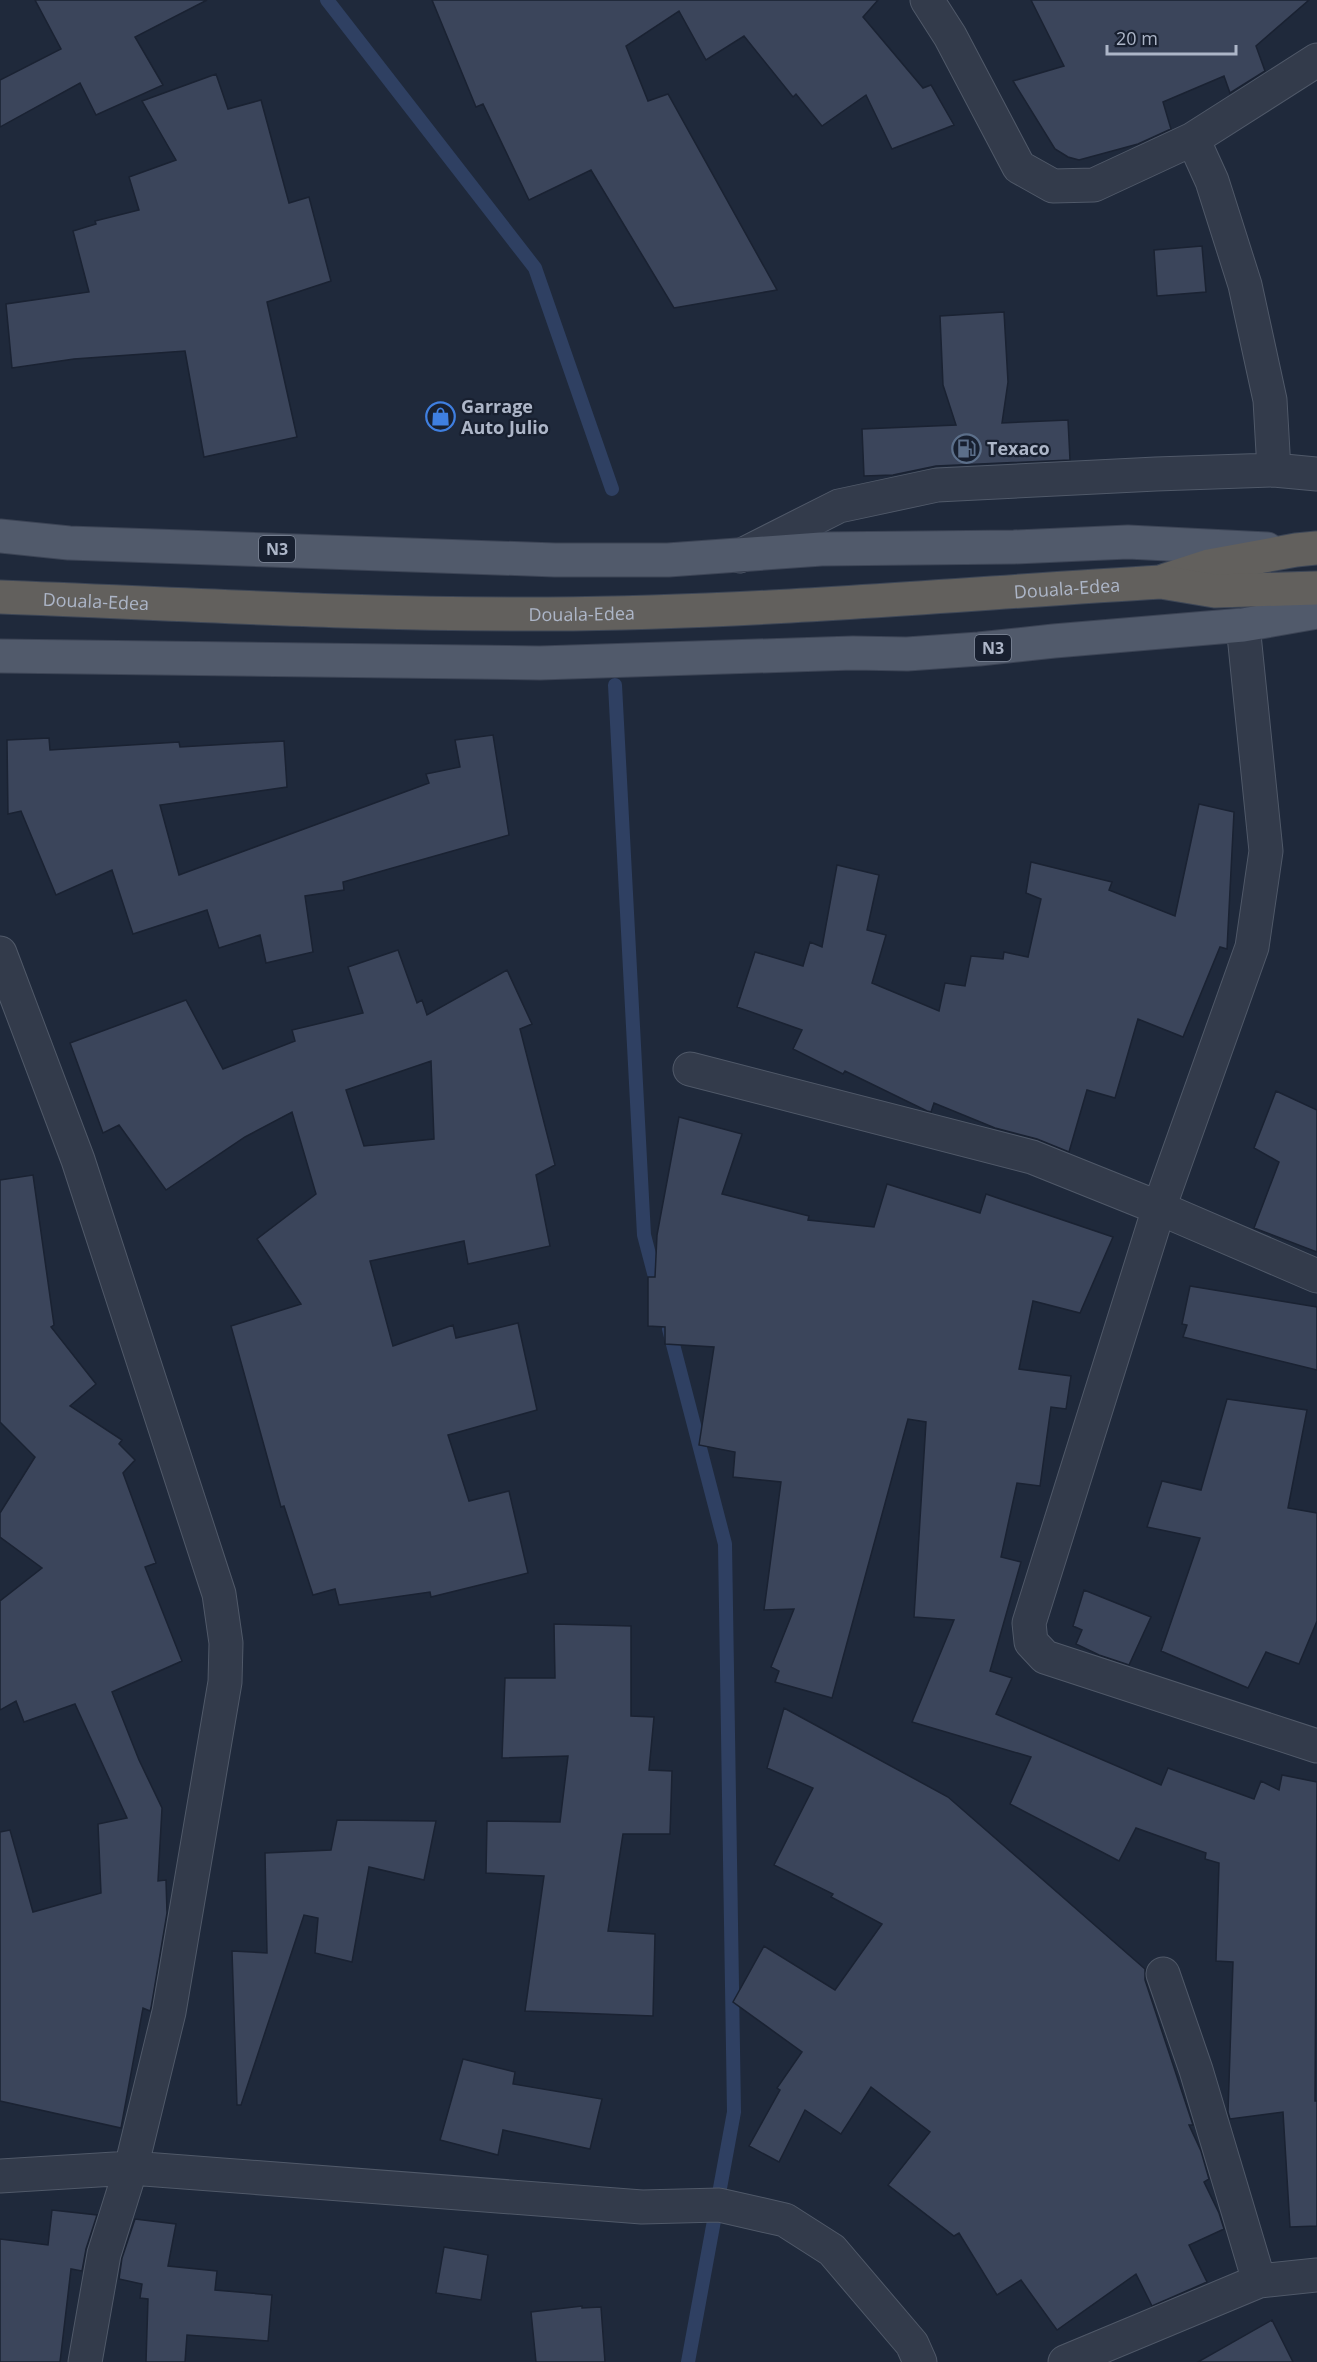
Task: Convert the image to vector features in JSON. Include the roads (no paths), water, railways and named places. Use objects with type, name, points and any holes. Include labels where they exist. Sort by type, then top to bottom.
[{"type":"highway","name":"Douala-Edea","points":[[1161,582],[1209,566],[1310,546]]},
{"type":"highway","name":"Douala-Edea","points":[[0,597],[351,610],[546,614],[668,612],[1161,582],[1215,591],[1317,588]]},
{"type":"main road","name":"N3","points":[[0,537],[69,543],[555,560],[668,560],[821,549],[1014,547],[1128,542],[1310,546]]},
{"type":"main road","name":"N3","points":[[0,656],[540,663],[853,653],[908,654],[1243,625],[1317,612]]},
{"type":"street","points":[[927,0],[950,36],[1019,167],[1053,186],[1094,185],[1193,139],[1317,60]]},
{"type":"street","points":[[1193,139],[1212,181],[1245,285],[1270,400],[1274,470]]},
{"type":"street","points":[[740,556],[838,506],[938,485],[1274,470],[1317,474]]},
{"type":"street","points":[[1243,625],[1266,851],[1252,947],[1159,1208],[1029,1623],[1031,1642],[1046,1657],[1317,1746]]},
{"type":"street","points":[[0,953],[78,1160],[219,1594],[226,1642],[225,1682],[169,2012],[131,2168],[104,2254],[85,2362]]},
{"type":"street","points":[[690,1069],[1032,1157],[1159,1208],[1317,1276]]},
{"type":"street","points":[[1163,1974],[1196,2070],[1259,2280]]},
{"type":"street","points":[[0,2176],[131,2168],[642,2206],[719,2205],[785,2220],[832,2250],[912,2344],[921,2362]]},
{"type":"street","points":[[1065,2362],[1259,2280],[1317,2275]]},
{"type":"waterway","points":[[327,0],[535,268],[612,489]]},
{"type":"waterway","points":[[615,685],[644,1235],[659,1292]]},
{"type":"waterway","points":[[669,1329],[725,1544],[734,2112],[688,2362]]},
{"type":"place","name":"Garrage Auto Julio","points":[[440,416]]},
{"type":"place","name":"Texaco","points":[[966,448]]}]
